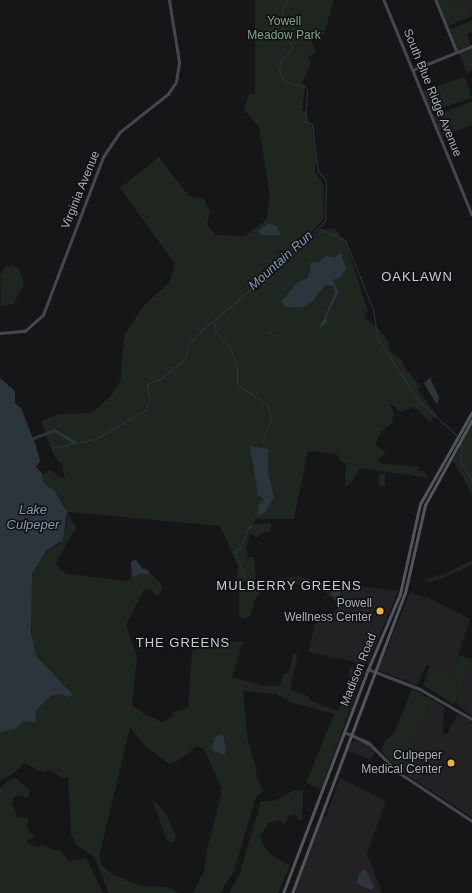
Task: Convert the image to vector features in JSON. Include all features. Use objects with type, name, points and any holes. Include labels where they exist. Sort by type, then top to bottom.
[{"type":"main road","name":"Madison Road","points":[[283,893],[368,669],[404,584],[416,520],[424,495],[472,412]]},
{"type":"main road","name":"Madison Road","points":[[292,893],[408,584],[425,505],[472,420]]},
{"type":"street","name":"Virginia Avenue","points":[[0,333],[25,331],[43,315],[103,156],[120,132],[168,94],[176,82],[179,62],[169,0]]},
{"type":"street","name":"South Blue Ridge Avenue","points":[[384,0],[472,214]]},
{"type":"street","points":[[436,0],[457,52]]},
{"type":"street","points":[[413,70],[472,46]]},
{"type":"street","points":[[368,669],[420,689],[472,720]]},
{"type":"street","points":[[344,732],[370,745],[398,772],[472,821]]},
{"type":"shaded area","points":[[452,0],[466,0],[454,5]]},
{"type":"shaded area","points":[[466,0],[472,0],[472,15]]},
{"type":"shaded area","points":[[441,113],[449,134],[442,137],[433,117]]},
{"type":"shaded area","points":[[353,585],[398,591],[368,663],[365,664],[308,652],[315,624],[337,610],[342,611],[341,600],[344,593],[350,591]]},
{"type":"shaded area","points":[[410,593],[429,598],[470,619],[452,674],[427,665],[417,685],[378,670]]},
{"type":"shaded area","points":[[472,664],[472,716],[455,703]]},
{"type":"shaded area","name":"Culpeper Medical Center","points":[[431,699],[444,707],[443,734],[447,734],[458,713],[472,722],[472,817],[416,781],[431,759],[408,751]]},
{"type":"shaded area","points":[[356,740],[375,750],[371,760],[348,751],[352,742]]},
{"type":"shaded area","points":[[340,778],[386,801],[367,853],[382,893],[294,893],[323,816],[326,816]]},
{"type":"green space","name":"Yowell Meadow Park","points":[[255,0],[334,0],[324,34],[311,40],[316,53],[308,56],[311,64],[302,83],[305,85],[302,111],[306,110],[312,130],[318,164],[315,165],[315,172],[323,184],[324,219],[294,250],[296,252],[320,230],[334,228],[346,242],[368,312],[365,318],[380,330],[389,343],[390,351],[402,360],[406,369],[421,387],[417,389],[437,415],[430,422],[415,407],[400,412],[390,403],[394,413],[392,423],[381,432],[375,444],[386,453],[378,459],[381,463],[419,467],[418,471],[424,471],[429,478],[360,468],[351,483],[345,487],[346,464],[339,459],[337,454],[308,451],[294,519],[255,519],[254,524],[271,523],[271,529],[269,533],[264,532],[257,537],[250,534],[246,548],[248,557],[254,557],[256,579],[244,582],[236,582],[238,566],[220,526],[67,512],[54,489],[48,487],[42,478],[42,474],[49,470],[65,479],[62,465],[54,456],[41,421],[58,414],[91,413],[110,397],[121,379],[124,334],[145,304],[169,283],[175,264],[120,188],[159,157],[189,196],[204,199],[210,212],[207,225],[216,235],[245,236],[266,220],[270,197],[259,127],[244,110],[249,93],[255,94]]},
{"type":"green space","points":[[438,0],[452,0],[454,5],[466,0],[472,16],[448,26]]},
{"type":"green space","points":[[472,20],[472,32],[467,34],[470,45],[458,50],[449,30]]},
{"type":"green space","points":[[472,47],[472,71],[467,73],[459,53]]},
{"type":"green space","points":[[465,77],[472,98],[430,112],[423,91]]},
{"type":"green space","points":[[472,101],[472,125],[442,136],[437,124],[440,123],[434,116],[437,115],[439,117],[440,114]]},
{"type":"green space","points":[[13,266],[19,269],[24,283],[14,304],[1,306],[0,275],[5,267]]},
{"type":"green space","points":[[472,424],[472,500],[471,492],[453,460]]},
{"type":"green space","points":[[379,474],[385,474],[385,486],[379,486]]},
{"type":"green space","points":[[67,512],[76,527],[56,563],[61,570],[68,574],[127,581],[131,578],[131,562],[134,559],[161,583],[162,590],[157,597],[151,589],[144,590],[126,625],[137,657],[132,705],[141,712],[162,722],[173,717],[172,712],[188,708],[192,651],[213,642],[243,642],[232,677],[264,686],[280,686],[284,673],[289,673],[293,654],[298,654],[290,690],[308,696],[311,701],[338,711],[348,685],[350,667],[364,671],[321,789],[306,783],[334,714],[290,702],[276,694],[243,691],[248,742],[256,767],[257,779],[264,791],[256,797],[234,871],[220,893],[193,893],[204,871],[207,850],[221,796],[221,787],[204,749],[197,746],[178,761],[169,764],[146,747],[130,727],[100,853],[101,863],[109,872],[132,883],[143,886],[168,887],[180,893],[109,893],[94,857],[77,846],[71,834],[68,777],[63,778],[51,771],[42,772],[24,763],[13,774],[0,781],[0,728],[13,728],[36,715],[29,574],[40,555],[60,543],[67,526]]},
{"type":"green space","points":[[472,560],[472,565],[439,580],[424,582],[426,579],[447,573]]},
{"type":"green space","points":[[298,576],[333,585],[352,584],[350,591],[344,593],[341,600],[345,606],[343,612],[337,610],[337,603],[321,588],[290,583],[263,590],[256,597],[250,616],[243,619],[239,617],[239,587]],"holes":[[[334,588],[342,592],[340,597],[333,595],[330,592]]]},
{"type":"green space","points":[[459,655],[472,659],[472,664],[454,705],[423,685],[430,666],[451,674]]},
{"type":"green space","points":[[402,656],[406,658],[396,677],[394,676]]},
{"type":"green space","points":[[412,689],[431,699],[409,751],[431,759],[416,781],[396,767],[382,752],[385,741],[394,734]]},
{"type":"green space","points":[[16,778],[30,790],[28,798],[19,795],[14,797],[12,803],[17,817],[28,818],[27,827],[34,837],[27,840],[29,844],[39,847],[42,844],[54,850],[60,850],[69,861],[86,858],[103,893],[0,893],[0,788],[8,780]]},
{"type":"green space","points":[[295,790],[303,790],[302,820],[299,821],[295,814],[289,816],[284,825],[280,820],[269,823],[260,836],[264,847],[273,856],[290,865],[278,893],[229,893],[240,873],[261,801],[274,801]]},
{"type":"green space","points":[[152,799],[166,813],[176,836],[175,841],[170,843],[167,840]]},
{"type":"water","points":[[268,223],[277,226],[280,235],[261,235],[259,231]]},
{"type":"water","points":[[340,252],[346,269],[341,277],[332,280],[339,291],[327,315],[326,323],[319,329],[335,293],[334,286],[325,285],[312,302],[303,307],[285,307],[282,301],[298,282],[308,278],[311,262],[319,262],[326,256],[335,258]]},
{"type":"water","name":"Lake Culpeper","points":[[0,378],[15,391],[15,403],[21,408],[36,446],[40,461],[36,467],[42,473],[43,481],[48,487],[54,489],[67,512],[63,540],[46,551],[32,573],[31,632],[36,656],[73,695],[69,697],[59,694],[51,696],[36,710],[35,722],[24,721],[15,729],[0,732]]},
{"type":"water","points":[[430,378],[439,397],[437,405],[424,383]]},
{"type":"water","points":[[250,446],[268,449],[268,472],[274,497],[265,512],[257,517],[259,504],[264,499],[258,495]]},
{"type":"water","points":[[133,560],[136,560],[142,569],[148,570],[149,575],[141,573],[133,577],[131,564]]},
{"type":"water","points":[[334,587],[338,587],[340,588],[340,596],[334,597],[331,594],[331,590]]},
{"type":"water","points":[[223,734],[226,752],[224,755],[214,751],[212,747],[215,737]]},
{"type":"water","points":[[365,869],[374,886],[372,890],[357,884],[359,874]]},
{"type":"waterway","name":"Mountain Run","points":[[52,448],[95,439],[145,410],[149,401],[147,384],[160,379],[182,361],[186,356],[187,346],[201,331],[294,253],[325,221],[326,180],[318,171],[312,124],[305,121],[307,90],[304,86],[287,82],[281,77],[279,69],[281,60],[291,50],[292,46],[284,34],[281,20],[282,11],[287,0]]},
{"type":"waterway","points":[[320,229],[345,240],[373,309],[378,339],[418,400],[456,435]]},
{"type":"waterway","points":[[214,321],[215,330],[230,347],[237,367],[237,382],[239,386],[268,405],[271,420],[266,430]]},
{"type":"waterway","points":[[268,332],[273,335]]},
{"type":"waterway","points":[[31,439],[54,430],[75,442]]},
{"type":"waterway","points":[[263,442],[265,432]]},
{"type":"waterway","points":[[462,444],[460,461],[472,480]]},
{"type":"waterway","points":[[246,580],[235,552],[240,548],[248,528],[252,525]]},
{"type":"place","name":"Powell Wellness Center","points":[[380,611]]},
{"type":"place","name":"Culpeper Medical Center","points":[[451,763]]},
{"type":"district","name":"OAKLAWN","points":[[417,277]]},
{"type":"district","name":"MULBERRY GREENS","points":[[289,586]]},
{"type":"district","name":"THE GREENS","points":[[183,643]]}]
